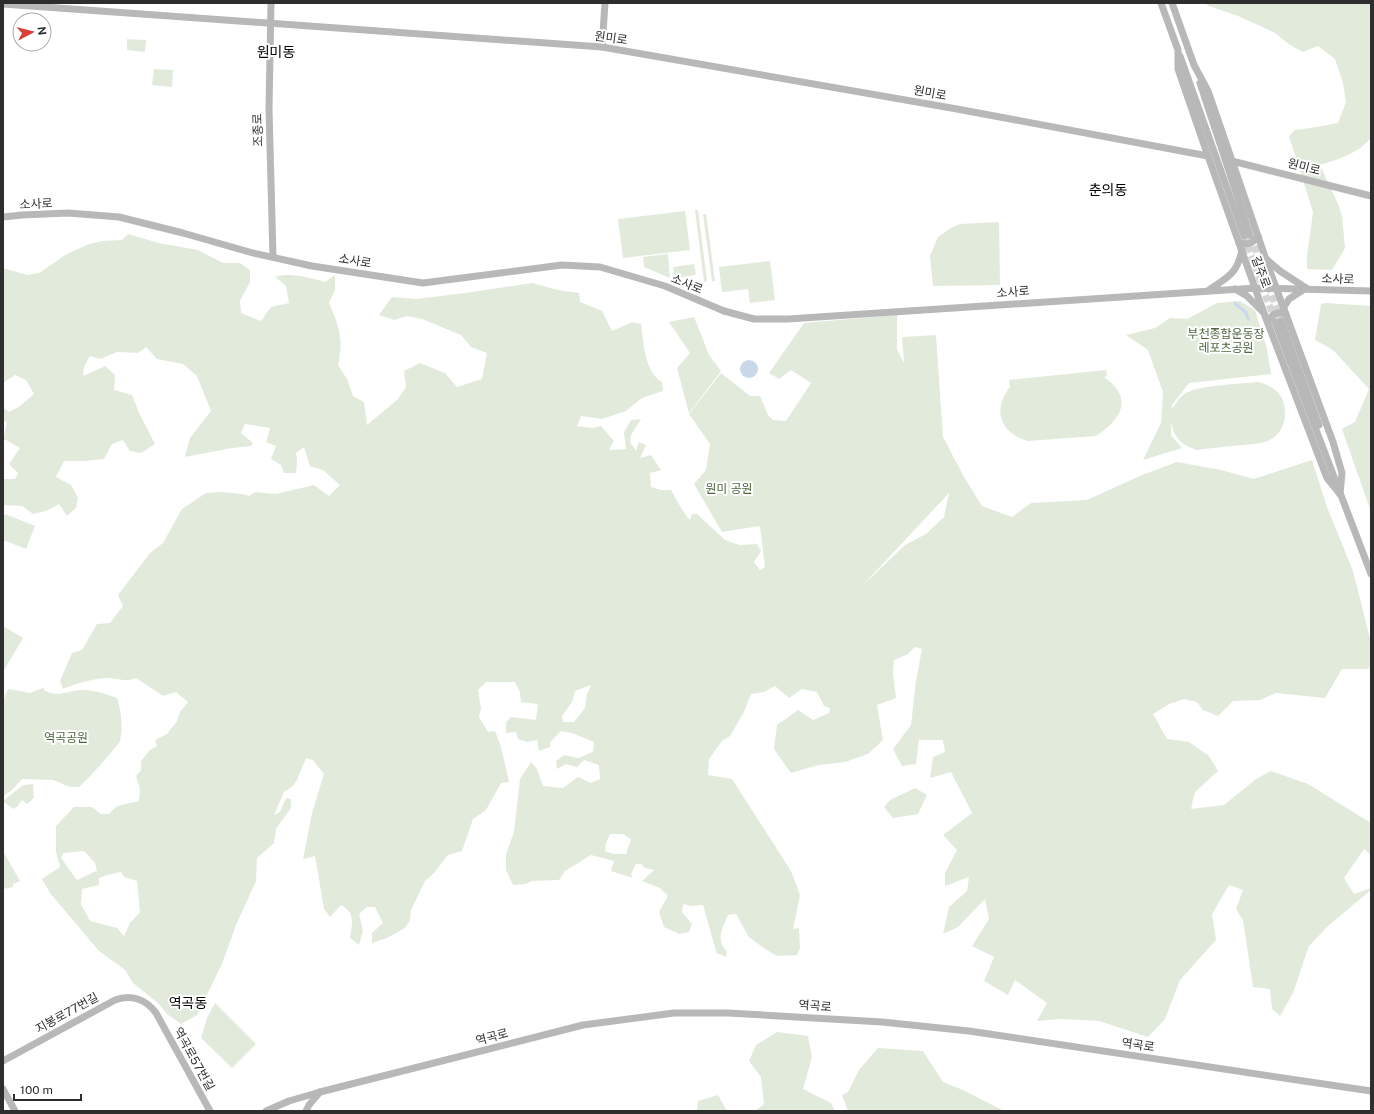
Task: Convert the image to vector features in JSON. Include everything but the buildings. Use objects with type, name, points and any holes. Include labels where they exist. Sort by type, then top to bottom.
[{"type":"street","name":"조종로","points":[[271,3],[268,109],[273,257]]},
{"type":"street","points":[[602,46],[605,3]]},
{"type":"street","name":"길주로","points":[[1162,3],[1247,236],[1194,65],[1172,3]]},
{"type":"street","name":"원미로","points":[[3,4],[602,46],[957,109],[1208,156]]},
{"type":"street","name":"길주로","points":[[1178,50],[1178,69],[1239,243],[1256,288],[1272,320],[1334,464],[1340,494],[1371,574]]},
{"type":"street","name":"길주로","points":[[1194,65],[1208,91],[1275,287],[1333,442],[1342,473],[1340,494]]},
{"type":"street","points":[[1194,154],[1204,144]]},
{"type":"street","name":"원미로","points":[[1232,160],[1371,196]]},
{"type":"street","name":"소사로","points":[[3,217],[68,213],[120,218],[312,266],[423,283],[562,265],[600,267],[665,286],[724,311],[754,319],[788,319],[1275,287],[1371,291]]},
{"type":"street","points":[[1239,243],[1244,244],[1255,242],[1258,236]]},
{"type":"street","points":[[1208,291],[1229,277],[1236,270],[1242,250]]},
{"type":"street","points":[[1266,259],[1280,271],[1306,288],[1290,299],[1285,311],[1272,315],[1272,320]]},
{"type":"street","points":[[1235,289],[1248,296],[1272,320]]},
{"type":"street","name":"길주로","points":[[1272,320],[1326,478],[1340,494]]},
{"type":"street","name":"지봉로77번길","points":[[3,1061],[115,1000],[130,997],[143,1001]]},
{"type":"street","name":"역곡로57번길","points":[[143,1001],[156,1012],[210,1111]]},
{"type":"street","name":"역곡로","points":[[271,1110],[320,1092],[583,1025],[674,1013],[808,1017],[882,1022],[969,1031],[1371,1091]]},
{"type":"street","points":[[3,1089],[15,1111]]},
{"type":"street","points":[[306,1111],[320,1092]]},
{"type":"green space","points":[[1205,3],[1371,3],[1371,138],[1366,144],[1354,152],[1320,165],[1342,216],[1345,248],[1332,270],[1307,269],[1307,257],[1313,212],[1289,136],[1295,130],[1338,123],[1346,102],[1343,83],[1335,59],[1318,46],[1303,52],[1290,45],[1275,33]]},
{"type":"green space","points":[[127,39],[146,40],[145,52],[127,50]]},
{"type":"green space","points":[[154,69],[173,70],[172,87],[152,85]]},
{"type":"green space","points":[[695,210],[698,210],[707,281],[704,282]]},
{"type":"green space","points":[[685,211],[690,250],[623,258],[618,219]]},
{"type":"green space","points":[[703,214],[706,214],[715,281],[712,281]]},
{"type":"green space","points":[[999,222],[1000,285],[933,286],[930,256],[938,237],[960,224]]},
{"type":"green space","name":"원미 공원","points":[[128,234],[159,243],[198,250],[223,263],[240,263],[250,270],[250,282],[240,301],[241,313],[261,321],[271,307],[289,303],[286,286],[275,277],[294,275],[325,282],[335,275],[335,290],[329,303],[340,333],[341,347],[338,365],[347,379],[353,396],[364,402],[367,425],[398,399],[406,387],[404,371],[420,363],[445,373],[457,387],[482,379],[487,353],[471,347],[461,335],[422,319],[407,316],[394,320],[379,315],[392,297],[416,299],[532,283],[558,290],[579,293],[580,302],[602,311],[612,331],[632,322],[641,324],[648,364],[656,377],[662,382],[663,391],[642,398],[626,411],[602,419],[581,416],[577,426],[593,428],[601,426],[614,441],[609,450],[626,449],[624,432],[631,420],[641,419],[631,435],[630,442],[636,451],[639,442],[646,445],[640,458],[651,455],[661,470],[650,473],[651,487],[661,490],[671,490],[682,510],[690,520],[692,514],[697,514],[725,540],[740,545],[757,544],[761,551],[754,562],[760,570],[765,567],[760,526],[722,532],[694,484],[706,470],[710,444],[689,414],[721,373],[750,396],[760,396],[768,415],[773,420],[786,421],[811,383],[791,370],[779,379],[769,373],[804,323],[897,315],[897,349],[904,363],[902,337],[936,335],[943,437],[964,477],[982,506],[1012,517],[1031,503],[1087,500],[1142,475],[1177,462],[1221,470],[1254,479],[1312,460],[1327,507],[1353,571],[1371,642],[1371,660],[1369,669],[1342,669],[1325,698],[1276,693],[1260,700],[1233,701],[1218,716],[1203,710],[1197,702],[1184,699],[1169,704],[1153,714],[1167,739],[1189,742],[1209,756],[1218,771],[1195,792],[1191,809],[1224,805],[1256,779],[1271,771],[1308,784],[1371,823],[1371,855],[1364,849],[1344,878],[1354,894],[1371,888],[1371,890],[1329,925],[1309,946],[1293,993],[1280,1016],[1272,1009],[1270,989],[1253,987],[1243,920],[1236,909],[1243,890],[1229,885],[1212,914],[1216,940],[1180,980],[1165,1019],[1148,1037],[1099,1021],[1060,1019],[1037,1021],[1047,1003],[1015,980],[1008,995],[984,981],[994,957],[972,946],[989,919],[985,899],[958,927],[943,934],[949,907],[967,891],[969,877],[945,886],[945,873],[957,850],[943,835],[972,813],[951,772],[930,778],[933,757],[945,752],[943,740],[919,740],[916,764],[902,766],[893,749],[911,725],[916,681],[922,649],[915,647],[908,654],[894,660],[893,673],[896,698],[877,705],[883,740],[868,754],[845,762],[818,765],[791,773],[774,749],[777,725],[798,710],[813,720],[829,713],[830,708],[824,706],[817,692],[802,689],[789,698],[775,686],[764,692],[751,694],[744,712],[730,736],[722,741],[709,759],[708,775],[732,779],[791,871],[800,895],[793,929],[799,928],[800,948],[797,955],[777,956],[765,949],[749,937],[736,914],[728,915],[721,934],[721,943],[727,951],[726,957],[717,954],[703,905],[691,906],[683,904],[682,912],[692,924],[689,932],[679,934],[664,927],[659,912],[668,896],[660,888],[642,881],[654,870],[645,868],[641,864],[636,864],[631,874],[633,878],[611,871],[614,861],[591,855],[565,871],[559,880],[532,881],[525,884],[513,885],[506,870],[506,854],[514,832],[520,779],[531,762],[537,769],[543,786],[563,788],[578,777],[591,783],[600,779],[599,765],[584,760],[577,767],[566,764],[557,769],[556,761],[564,755],[578,758],[593,752],[594,742],[572,733],[561,731],[550,742],[550,747],[539,751],[537,740],[527,742],[518,739],[516,732],[506,733],[506,722],[511,717],[536,720],[538,704],[521,702],[520,692],[515,682],[486,682],[478,690],[481,708],[479,717],[488,732],[495,731],[501,747],[509,782],[501,783],[486,810],[473,819],[462,851],[448,855],[434,873],[425,881],[411,910],[410,920],[405,928],[387,938],[372,943],[372,933],[383,923],[375,907],[367,907],[359,914],[363,931],[359,945],[350,938],[352,919],[346,908],[341,905],[330,917],[324,909],[315,856],[303,859],[312,813],[324,774],[313,760],[306,758],[297,780],[292,787],[284,792],[274,815],[280,812],[286,798],[291,799],[291,808],[276,829],[274,843],[257,858],[256,881],[236,925],[222,964],[197,1015],[181,1024],[167,1014],[158,1003],[133,983],[125,970],[99,951],[50,893],[42,879],[60,867],[56,852],[56,826],[74,807],[92,807],[101,814],[109,814],[117,806],[139,801],[140,789],[136,776],[141,770],[141,761],[150,750],[157,746],[155,740],[167,734],[177,721],[180,712],[188,702],[176,692],[163,696],[136,678],[128,680],[111,678],[96,679],[63,689],[60,681],[72,653],[82,650],[97,624],[110,623],[123,606],[118,595],[150,553],[163,543],[182,509],[206,493],[220,492],[249,496],[255,492],[276,494],[314,485],[329,496],[340,485],[323,470],[310,466],[304,447],[296,453],[296,473],[284,473],[281,465],[271,459],[276,446],[266,442],[270,428],[245,424],[241,433],[253,443],[251,446],[185,457],[190,438],[211,411],[197,376],[183,364],[157,359],[146,347],[138,353],[117,352],[100,359],[90,356],[84,367],[83,376],[105,366],[115,375],[114,390],[132,395],[140,415],[155,444],[141,453],[130,451],[123,440],[112,444],[104,459],[64,461],[56,477],[71,485],[78,498],[76,508],[67,516],[59,504],[46,511],[33,514],[22,506],[3,505],[3,479],[15,479],[18,473],[9,464],[20,448],[6,440],[3,440],[7,422],[3,421],[3,407],[9,412],[20,406],[34,394],[26,380],[15,375],[3,383],[3,268],[27,275],[39,273],[67,254],[89,244],[103,241],[122,240]],"holes":[[[949,493],[944,517],[926,534],[905,545],[862,586]],[[591,685],[587,694],[585,708],[574,722],[563,722],[562,716],[572,702],[575,691]],[[610,834],[623,834],[631,839],[626,854],[613,854],[605,851],[606,843]],[[84,851],[95,863],[97,871],[77,880],[61,858],[63,853]],[[121,872],[124,877],[137,881],[140,912],[130,923],[124,936],[117,928],[90,921],[81,904],[82,889],[99,885],[99,878]]]},
{"type":"green space","points":[[668,254],[670,278],[644,267],[643,257]]},
{"type":"green space","points":[[770,261],[775,300],[750,303],[748,289],[722,292],[719,267]]},
{"type":"green space","points":[[694,264],[696,275],[675,278],[673,267]]},
{"type":"green space","name":"부천종합운동장 레포츠공원","points":[[1240,301],[1255,310],[1267,349],[1271,374],[1189,383],[1172,405],[1172,409],[1183,395],[1197,389],[1258,382],[1275,390],[1283,400],[1285,416],[1279,432],[1271,440],[1262,443],[1197,450],[1180,441],[1171,423],[1171,435],[1182,448],[1143,460],[1161,423],[1163,392],[1148,350],[1126,335],[1155,328],[1170,318],[1187,319],[1217,303]]},
{"type":"green space","points":[[1321,304],[1371,306],[1371,512],[1342,429],[1355,422],[1369,389],[1333,350],[1315,340]]},
{"type":"green space","points":[[694,317],[709,355],[721,371],[689,413],[677,368],[690,353],[669,322]]},
{"type":"green space","points":[[1106,370],[1107,376],[1104,377],[1119,393],[1122,400],[1121,408],[1112,423],[1096,436],[1028,441],[1018,437],[1005,426],[1000,412],[1004,396],[1010,387],[1009,380]]},
{"type":"green space","points":[[5,514],[35,526],[26,549],[3,540],[3,518]]},
{"type":"green space","points":[[3,626],[23,638],[3,672]]},
{"type":"green space","name":"역곡공원","points":[[43,688],[45,691],[55,694],[77,690],[87,690],[100,692],[117,698],[120,708],[121,739],[109,755],[79,787],[70,787],[53,780],[22,779],[12,790],[3,796],[3,701],[8,689],[30,693]]},
{"type":"green space","points":[[34,784],[34,798],[27,804],[22,800],[17,807],[13,809],[3,801],[23,785]]},
{"type":"green space","points":[[915,788],[927,795],[918,814],[893,818],[884,807],[890,800]]},
{"type":"green space","points":[[3,851],[20,881],[13,884],[13,887],[3,889]]},
{"type":"green space","points":[[215,1003],[256,1044],[232,1068],[201,1038],[207,1018]]},
{"type":"green space","points":[[777,1032],[808,1036],[812,1057],[803,1089],[831,1103],[835,1111],[755,1111],[764,1104],[761,1077],[749,1061],[756,1045]]},
{"type":"green space","points":[[878,1048],[923,1051],[943,1082],[963,1090],[1004,1111],[848,1111],[842,1095],[848,1092],[859,1070]]},
{"type":"green space","points":[[718,1095],[727,1111],[697,1111],[698,1101]]},
{"type":"water","points":[[1234,301],[1247,311],[1250,320],[1248,321],[1243,312],[1234,305]]},
{"type":"water","points":[[749,360],[755,363],[758,369],[755,375],[749,378],[743,375],[740,369],[743,363]]},
{"type":"tunnel","points":[[1244,236],[1275,321]]},
{"type":"tunnel","points":[[1251,236],[1281,321]]},
{"type":"district","name":"원미동","points":[[276,52]]},
{"type":"district","name":"춘의동","points":[[1108,190]]},
{"type":"district","name":"역곡동","points":[[188,1003]]}]
